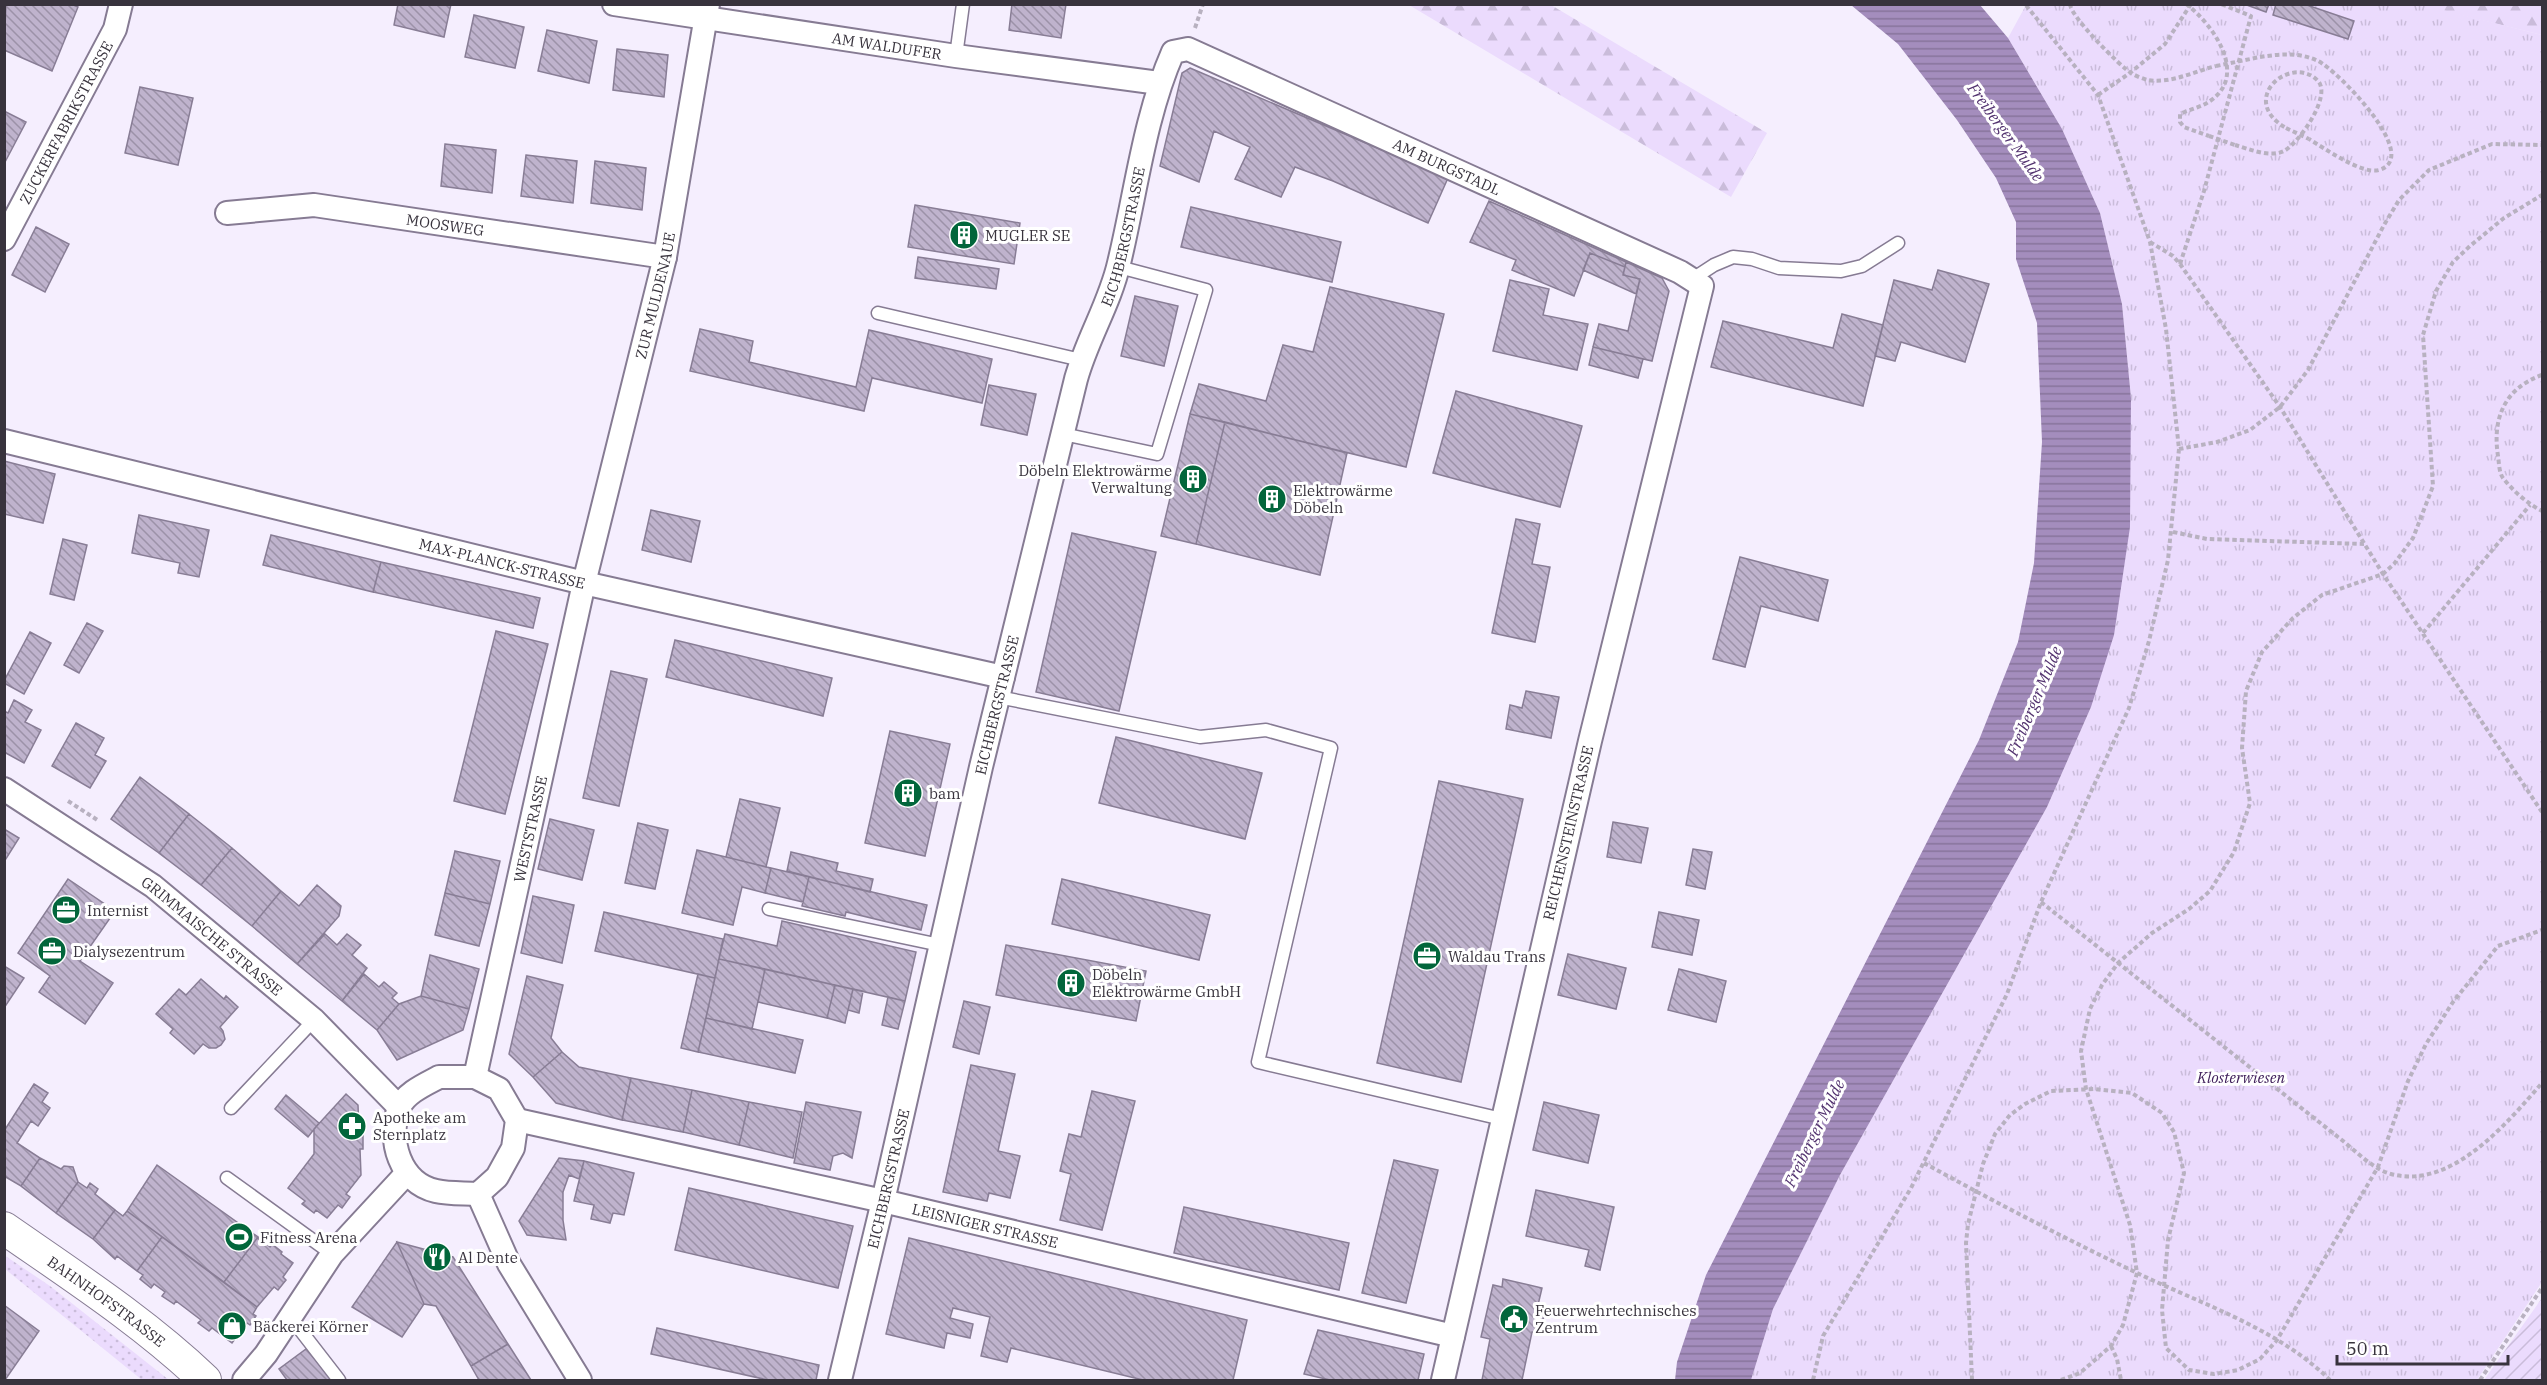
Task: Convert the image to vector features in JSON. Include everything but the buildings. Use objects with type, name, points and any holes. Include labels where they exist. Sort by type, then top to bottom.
[{"type":"main road","name":"BAHNHOFSTRASSE","points":[[4,1228],[123,1310],[173,1350],[205,1380]]},
{"type":"street","name":"ZUCKERFABRIKSTRASSE","points":[[4,239],[116,29],[121,4]]},
{"type":"street","name":"AM WALDUFER","points":[[614,4],[707,11],[956,56],[1159,84]]},
{"type":"street","name":"ZUR MULDENAUE","points":[[584,583],[665,257],[707,11]]},
{"type":"street","name":"EICHBERGSTRASSE","points":[[840,1380],[1001,687],[1082,360],[1119,267],[1159,84],[1173,52],[1188,49]]},
{"type":"street","name":"AM BURGSTADL","points":[[1188,49],[1680,272],[1697,283]]},
{"type":"street","name":"MOOSWEG","points":[[227,213],[314,205],[665,257]]},
{"type":"street","name":"REICHENSTEINSTRASSE","points":[[1443,1380],[1697,283]]},
{"type":"street","name":"MAX-PLANCK-STRASSE","points":[[4,441],[1001,687]]},
{"type":"street","name":"WESTSTRASSE","points":[[475,1077],[584,583]]},
{"type":"street","name":"GRIMMAISCHE STRASSE","points":[[4,789],[153,886],[314,1020],[399,1107]]},
{"type":"street","points":[[439,1077],[475,1077],[499,1089],[517,1120],[513,1148],[497,1177],[478,1194],[434,1191],[406,1174],[394,1142],[399,1107],[411,1093],[439,1077]]},
{"type":"street","name":"LEISNIGER STRASSE","points":[[517,1120],[883,1201],[1453,1336]]},
{"type":"street","points":[[244,1380],[291,1318],[332,1254],[406,1174]]},
{"type":"street","points":[[478,1194],[509,1264],[580,1380]]},
{"type":"lane","points":[[956,56],[963,4]]},
{"type":"lane","points":[[1697,283],[1714,265],[1733,257],[1779,268],[1841,271],[1862,266],[1898,243]]},
{"type":"lane","points":[[1063,434],[1157,454],[1206,290],[1119,267]]},
{"type":"lane","points":[[878,313],[1082,360]]},
{"type":"lane","points":[[1001,687],[1200,737],[1266,730],[1331,748],[1258,1062],[1502,1119]]},
{"type":"lane","points":[[769,909],[940,945]]},
{"type":"lane","points":[[231,1108],[314,1020]]},
{"type":"lane","points":[[227,1178],[332,1254]]},
{"type":"lane","points":[[291,1318],[339,1380]]},
{"type":"path","points":[[1813,1380],[1823,1336],[1911,1188],[2007,994],[2041,902],[2129,708],[2149,641],[2168,560],[2179,450],[2166,329],[2150,242],[2098,95],[2025,4]]},
{"type":"path","points":[[2070,4],[2070,10],[2081,24],[2130,73],[2147,80],[2162,81],[2216,66],[2260,57],[2300,55],[2319,62],[2338,75],[2360,97],[2389,140],[2392,153],[2389,163],[2379,170],[2364,169],[2309,139],[2286,128],[2273,120],[2266,110],[2267,93],[2275,81],[2287,74],[2299,72],[2312,76],[2322,85],[2322,102],[2294,144],[2283,152],[2272,153],[2235,145],[2184,127],[2180,122],[2180,114],[2210,102],[2221,92],[2228,69],[2226,56],[2211,30],[2189,5],[2165,44],[2130,73],[2098,95]]},
{"type":"path","points":[[2180,264],[2204,191],[2251,16],[2221,4]]},
{"type":"path","points":[[2221,92],[2230,95]]},
{"type":"path","points":[[2179,450],[2217,442],[2250,430],[2280,406],[2308,370],[2394,208],[2429,170],[2492,144],[2542,145]]},
{"type":"path","points":[[2061,1380],[2080,1373],[2110,1346],[2122,1325],[2137,1274],[2130,1225],[2086,1089],[2081,1051],[2090,1009],[2102,985],[2118,963],[2152,933],[2189,909],[2210,891],[2234,852],[2250,803],[2242,748],[2246,691],[2262,652],[2293,618],[2322,596],[2383,574],[2394,564],[2413,538],[2433,486],[2423,335],[2436,291],[2453,262],[2470,246],[2504,218],[2542,195]]},
{"type":"path","points":[[2150,242],[2180,264],[2280,406],[2383,574],[2542,812]]},
{"type":"path","points":[[2542,375],[2508,395],[2494,435],[2502,477],[2530,505],[2542,510]]},
{"type":"path","points":[[2422,633],[2530,505]]},
{"type":"path","points":[[2172,532],[2218,540],[2364,544]]},
{"type":"path","points":[[2041,902],[2378,1167],[2391,1174],[2424,1177],[2447,1169],[2467,1156],[2510,1119],[2542,1083]]},
{"type":"path","points":[[1972,1380],[1966,1243],[1968,1224],[1983,1164],[1995,1134],[2010,1115],[2050,1091],[2086,1089],[2132,1093],[2162,1113],[2174,1132],[2184,1173],[2168,1240],[2162,1310],[2166,1348],[2189,1370],[2214,1374],[2238,1370],[2260,1359],[2277,1340],[2378,1167],[2408,1081],[2426,1044],[2453,1002],[2498,946],[2542,930]]},
{"type":"path","points":[[1924,1163],[2137,1274],[2164,1284],[2277,1340],[2304,1357],[2330,1380]]},
{"type":"path","points":[[2480,1380],[2542,1288]]},
{"type":"path","points":[[2110,1346],[2121,1380]]},
{"type":"green space","name":"Klosterwiesen","points":[[2419,4],[2542,35],[2542,1282],[2477,1380],[1751,1380],[1773,1309],[1840,1175],[2047,807],[2091,707],[2131,398],[2122,304],[2100,213],[2062,129],[2008,38],[2026,5]]},
{"type":"green space","points":[[1409,5],[1551,5],[1767,133],[1731,197]]},
{"type":"green space","points":[[2419,5],[2542,5],[2542,35],[2428,7]]},
{"type":"green space","points":[[4,1255],[50,1286],[169,1380],[142,1380],[5,1269]]},
{"type":"green space","points":[[2542,1298],[2542,1380],[2484,1380]]},
{"type":"water","name":"Freiberger Mulde","points":[[1851,5],[1980,5],[2008,38],[2062,129],[2100,213],[2122,304],[2131,398],[2130,527],[2114,635],[2091,707],[2047,807],[1840,1175],[1773,1309],[1751,1380],[1675,1380],[1677,1362],[1706,1275],[1979,740],[2018,642],[2034,563],[2042,442],[2037,323],[2016,259],[2016,222],[1996,178],[1957,120],[1898,44]]},
{"type":"place","name":"MUGLER SE","points":[[964,235]]},
{"type":"place","name":"Döbeln Elektrowärme Verwaltung","points":[[1193,479]]},
{"type":"place","name":"Elektrowärme Döbeln","points":[[1272,499]]},
{"type":"place","name":"bam","points":[[908,793]]},
{"type":"place","name":"Internist","points":[[66,910]]},
{"type":"place","name":"Dialysezentrum","points":[[52,951]]},
{"type":"place","name":"Waldau Trans","points":[[1427,956]]},
{"type":"place","name":"Döbeln Elektrowärme GmbH","points":[[1071,983]]},
{"type":"place","name":"Apotheke am Sternplatz","points":[[352,1126]]},
{"type":"place","name":"Fitness Arena","points":[[239,1237]]},
{"type":"place","name":"Al Dente","points":[[437,1257]]},
{"type":"place","name":"Feuerwehrtechnisches Zentrum","points":[[1514,1319]]},
{"type":"place","name":"Bäckerei Körner","points":[[232,1326]]}]
